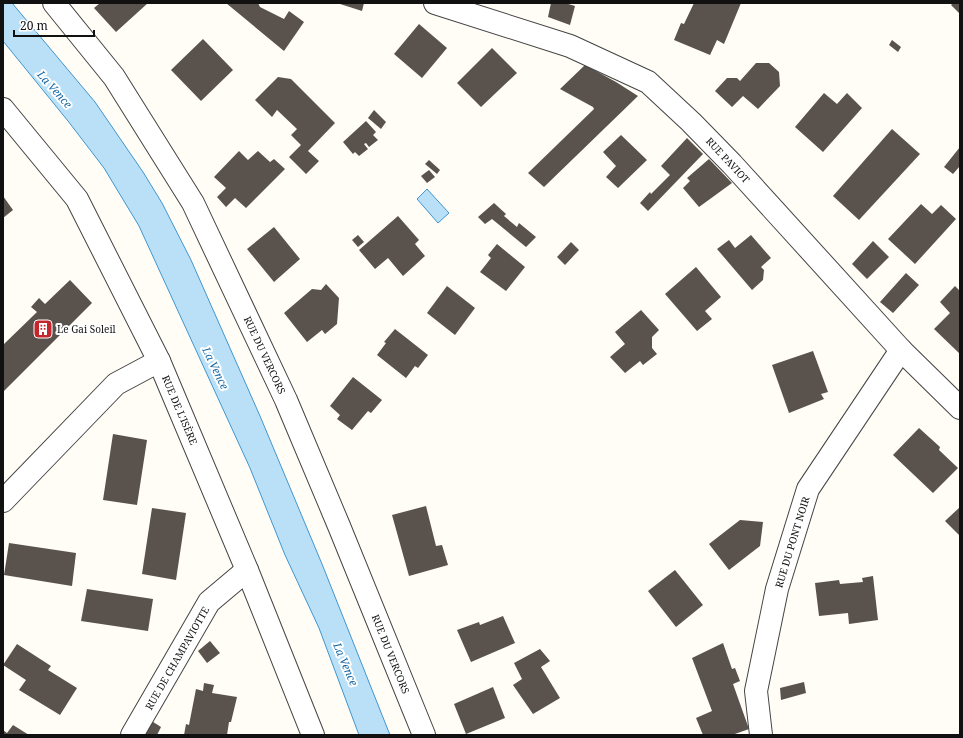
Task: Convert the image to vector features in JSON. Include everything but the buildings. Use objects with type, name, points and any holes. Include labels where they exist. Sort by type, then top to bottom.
[{"type":"street","name":"RUE DU VERCORS","points":[[54,3],[114,77],[193,203],[286,400],[424,735]]},
{"type":"street","name":"RUE PAVIOT","points":[[435,3],[570,46],[648,82],[691,122],[732,164],[901,350],[960,408]]},
{"type":"street","name":"RUE DE L'ISÈRE","points":[[3,109],[77,199],[159,361],[247,570],[313,735]]},
{"type":"street","name":"RUE DU PONT NOIR","points":[[761,735],[756,691],[777,589],[808,489],[901,350]]},
{"type":"street","points":[[3,501],[116,384],[159,361]]},
{"type":"street","name":"RUE DE CHAMPAVIOTTE","points":[[132,735],[209,602],[247,570]]},
{"type":"water","name":"La Vence","points":[[3,3],[12,3],[95,102],[143,172],[162,203],[191,260],[260,416],[322,564],[390,735],[359,735],[319,628],[285,555],[250,468],[139,226],[104,168],[3,41]]},
{"type":"water","points":[[427,189],[449,213],[438,223],[417,199]]},
{"type":"place","name":"Le Gai Soleil","points":[[43,329]]}]
